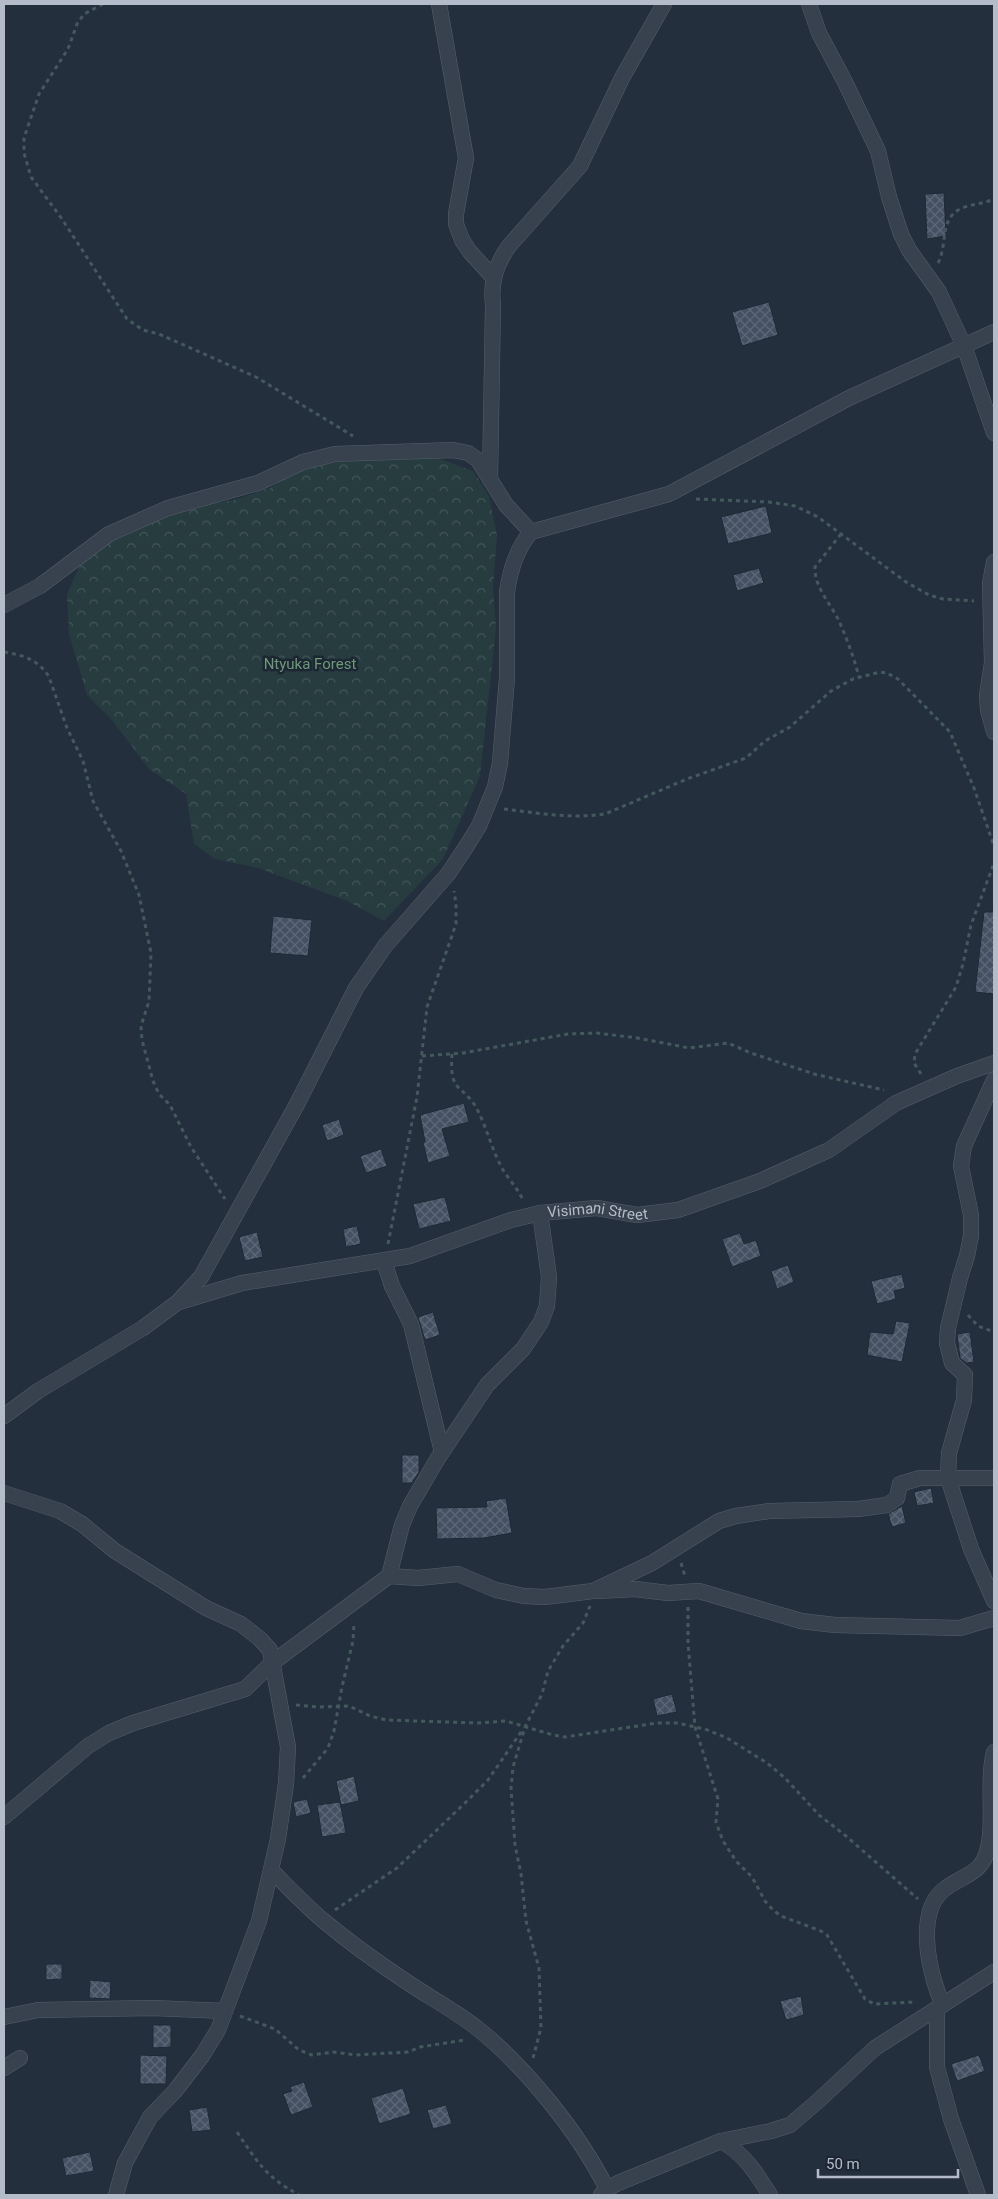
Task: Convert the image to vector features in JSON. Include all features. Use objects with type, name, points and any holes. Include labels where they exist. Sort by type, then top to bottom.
[{"type":"street","points":[[439,4],[466,158],[456,224],[462,240],[470,252],[493,277]]},
{"type":"street","points":[[490,481],[493,304],[491,291],[493,277],[501,257],[509,246],[580,166],[622,78],[664,4]]},
{"type":"street","points":[[809,4],[819,33],[878,151],[889,197],[901,234],[909,250],[940,292],[964,346],[994,433]]},
{"type":"street","points":[[4,1416],[38,1391],[143,1328],[178,1302],[200,1277],[296,1106],[356,988],[385,946],[448,874],[479,826],[495,787],[505,723],[507,592],[510,575],[523,541],[530,532],[669,494],[849,398],[994,332]]},
{"type":"street","points":[[4,605],[40,586],[109,534],[168,508],[258,482],[303,462],[335,454],[444,450],[468,453],[478,460],[506,505],[530,532]]},
{"type":"street","points":[[994,562],[990,583],[992,644],[991,670],[987,695],[988,710],[994,732]]},
{"type":"street","name":"Visimani Street","points":[[178,1302],[242,1283],[329,1268],[384,1261],[433,1248],[511,1220],[535,1214],[597,1208],[644,1214],[678,1210],[760,1181],[829,1150],[896,1103],[994,1063]]},
{"type":"street","points":[[994,1080],[964,1146],[962,1166],[971,1215],[971,1236],[948,1328],[947,1342],[952,1363],[965,1375],[964,1400],[949,1453],[948,1478],[971,1548],[994,1596]]},
{"type":"street","points":[[4,1817],[88,1746],[109,1733],[133,1723],[245,1690],[272,1663],[389,1576],[408,1512],[442,1452],[487,1385],[523,1349],[541,1322],[547,1306],[550,1277],[535,1214]]},
{"type":"street","points":[[384,1261],[392,1286],[411,1324],[442,1452]]},
{"type":"street","points":[[593,1592],[678,1548],[719,1521],[736,1516],[770,1511],[858,1509],[886,1505],[895,1500],[898,1486],[905,1481],[920,1478],[994,1478]]},
{"type":"street","points":[[4,1494],[60,1511],[82,1524],[115,1551],[206,1608],[241,1624],[260,1639],[270,1650],[288,1747],[286,1784],[272,1872],[259,1921],[218,2030],[202,2056],[175,2091],[150,2117],[125,2163],[116,2195]]},
{"type":"street","points":[[389,1576],[418,1578],[458,1574],[496,1590],[524,1596],[554,1596],[635,1589],[668,1593],[688,1591],[711,1594],[761,1611],[801,1621],[835,1625],[960,1628],[994,1618]]},
{"type":"street","points":[[978,2195],[951,2119],[937,2067],[940,2005],[927,1943],[927,1921],[935,1898],[945,1888],[977,1870],[985,1858],[989,1834],[991,1769],[994,1752]]},
{"type":"street","points":[[272,1872],[324,1921],[402,1979],[476,2027],[486,2036],[529,2078],[590,2158],[604,2192],[721,2141],[770,2131],[790,2124],[818,2101],[875,2048],[994,1972]]},
{"type":"street","points":[[4,2017],[38,2010],[153,2008],[225,2011]]},
{"type":"street","points":[[4,2068],[20,2058]]},
{"type":"street","points":[[721,2141],[738,2151],[770,2195]]},
{"type":"path","points":[[104,4],[84,14],[76,24],[68,48],[40,94],[24,138],[24,153],[30,177],[67,226],[127,319],[134,326],[159,334],[256,377],[360,440]]},
{"type":"path","points":[[930,276],[943,253],[945,226],[951,216],[966,207],[994,200]]},
{"type":"path","points":[[669,494],[691,499],[769,502],[795,506],[818,516],[906,582],[929,595],[944,599],[990,601]]},
{"type":"path","points":[[841,534],[815,567],[815,573],[818,583],[839,620],[859,677]]},
{"type":"path","points":[[4,652],[28,657],[46,672],[49,677],[64,722],[82,761],[93,800],[120,850],[139,895],[152,966],[149,1001],[141,1026],[142,1040],[153,1082],[159,1094],[170,1105],[191,1147],[234,1215]]},
{"type":"path","points":[[487,807],[561,815],[590,816],[604,814],[687,779],[746,758],[765,741],[790,727],[831,691],[859,677],[880,672],[893,676],[950,732],[968,772],[994,846]]},
{"type":"path","points":[[934,1086],[921,1074],[914,1063],[915,1054],[956,987],[964,964],[971,925],[994,863]]},
{"type":"path","points":[[384,1261],[394,1220],[417,1097],[427,1007],[456,924],[456,904],[448,874]]},
{"type":"path","points":[[422,1056],[452,1054],[582,1032],[638,1038],[689,1048],[728,1043],[750,1053],[820,1076],[911,1096]]},
{"type":"path","points":[[452,1054],[451,1067],[454,1085],[477,1108],[500,1166],[535,1214]]},
{"type":"path","points":[[956,1293],[970,1319],[978,1326],[994,1332]]},
{"type":"path","points":[[678,1548],[688,1591],[688,1643],[695,1727],[718,1799],[716,1822],[723,1841],[736,1861],[752,1877],[764,1901],[781,1916],[821,1931],[827,1936],[864,1999],[874,2004],[940,2005]]},
{"type":"path","points":[[324,1921],[340,1905],[397,1868],[488,1780],[525,1727],[542,1694],[548,1671],[563,1646],[587,1616],[593,1592]]},
{"type":"path","points":[[286,1784],[303,1778],[328,1748],[353,1641],[355,1600]]},
{"type":"path","points":[[278,1700],[306,1707],[349,1706],[370,1716],[386,1720],[478,1723],[506,1721],[565,1737],[657,1723],[677,1723],[695,1727],[728,1738],[768,1763],[785,1778],[819,1815],[930,1909]]},
{"type":"path","points":[[525,1727],[515,1756],[511,1788],[515,1845],[524,1892],[526,1921],[539,1968],[541,2028],[529,2078]]},
{"type":"path","points":[[225,2011],[275,2029],[299,2050],[312,2055],[334,2052],[355,2055],[408,2052],[420,2047],[486,2036]]},
{"type":"path","points":[[237,2132],[263,2170],[281,2185],[299,2195]]},
{"type":"green space","name":"Ntyuka Forest","points":[[438,458],[473,471],[489,496],[497,536],[493,587],[496,628],[480,776],[443,859],[384,921],[347,901],[258,868],[215,859],[194,844],[186,794],[149,769],[112,720],[87,695],[69,634],[67,594],[83,559],[112,538],[185,507],[234,500],[270,488],[298,469],[339,462]]},
{"type":"building","points":[[944,193],[946,236],[927,239],[925,194]]},
{"type":"building","points":[[769,302],[778,335],[742,346],[732,312]]},
{"type":"building","points":[[766,506],[772,533],[728,544],[721,517]]},
{"type":"building","points":[[759,568],[764,583],[737,591],[733,575]]},
{"type":"building","points":[[984,912],[994,912],[994,994],[975,992]]},
{"type":"building","points":[[273,916],[312,920],[308,956],[270,953]]},
{"type":"building","points":[[464,1103],[469,1122],[442,1129],[450,1156],[428,1163],[420,1115]]},
{"type":"building","points":[[339,1119],[344,1135],[327,1141],[322,1125]]},
{"type":"building","points":[[381,1149],[387,1166],[366,1173],[360,1156]]},
{"type":"building","points":[[445,1197],[451,1221],[419,1229],[413,1204]]},
{"type":"building","points":[[357,1226],[361,1244],[346,1247],[343,1229]]},
{"type":"building","points":[[257,1232],[263,1257],[245,1261],[239,1237]]},
{"type":"building","points":[[740,1233],[744,1244],[756,1240],[761,1256],[732,1267],[722,1239]]},
{"type":"building","points":[[788,1265],[794,1282],[777,1289],[771,1271]]},
{"type":"building","points":[[902,1274],[905,1288],[894,1291],[896,1299],[877,1304],[871,1281]]},
{"type":"building","points":[[433,1312],[440,1335],[425,1340],[418,1317]]},
{"type":"building","points":[[896,1321],[910,1323],[902,1362],[867,1355],[870,1332],[893,1334]]},
{"type":"building","points":[[970,1332],[974,1362],[966,1363],[960,1358],[957,1334]]},
{"type":"building","points":[[402,1455],[419,1455],[419,1472],[412,1483],[402,1483]]},
{"type":"building","points":[[931,1488],[934,1503],[917,1506],[914,1492]]},
{"type":"building","points":[[506,1498],[512,1533],[484,1538],[437,1539],[436,1508],[487,1507],[486,1501]]},
{"type":"building","points":[[902,1506],[906,1523],[892,1527],[888,1514]]},
{"type":"building","points":[[672,1694],[677,1712],[657,1716],[653,1699]]},
{"type":"building","points":[[354,1776],[359,1801],[341,1805],[336,1781]]},
{"type":"building","points":[[307,1799],[311,1813],[296,1817],[293,1802]]},
{"type":"building","points":[[340,1802],[346,1833],[322,1837],[317,1805]]},
{"type":"building","points":[[46,1964],[62,1964],[62,1979],[46,1980]]},
{"type":"building","points":[[90,1980],[111,1982],[110,1999],[89,1998]]},
{"type":"building","points":[[801,1996],[804,2015],[786,2020],[780,2001]]},
{"type":"building","points":[[153,2025],[171,2025],[171,2047],[153,2048]]},
{"type":"building","points":[[140,2055],[167,2056],[166,2084],[140,2084]]},
{"type":"building","points":[[979,2055],[985,2071],[957,2081],[951,2064]]},
{"type":"building","points":[[304,2082],[313,2107],[291,2115],[283,2094],[292,2091],[290,2087]]},
{"type":"building","points":[[403,2088],[411,2114],[379,2124],[371,2098]]},
{"type":"building","points":[[446,2105],[452,2124],[433,2129],[427,2110]]},
{"type":"building","points":[[207,2107],[211,2130],[192,2132],[189,2110]]},
{"type":"building","points":[[90,2152],[94,2171],[66,2176],[62,2158]]}]
